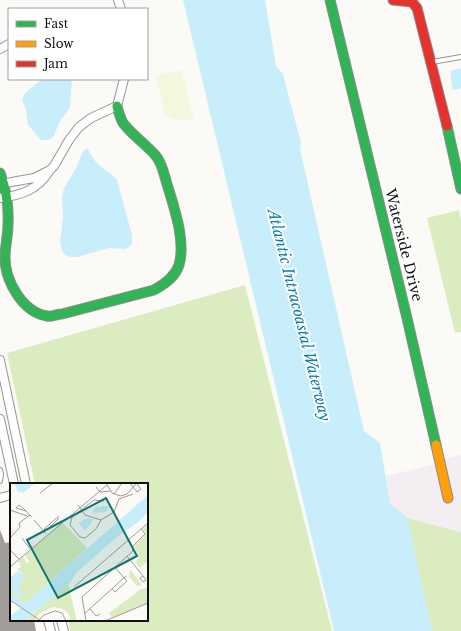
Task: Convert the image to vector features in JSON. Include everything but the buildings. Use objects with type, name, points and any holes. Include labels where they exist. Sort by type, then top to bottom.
[{"type":"street","name":"Waterside Drive","points":[[330,0],[405,310],[448,498]]},
{"type":"street","points":[[393,0],[412,2],[417,8],[460,176],[461,189]]},
{"type":"street","points":[[0,173],[8,229],[5,262],[8,277],[22,301],[34,310],[48,316],[62,314],[154,290],[165,284],[180,264],[181,237],[161,165],[156,156],[122,122],[117,106],[124,80]]},
{"type":"street","points":[[3,197],[14,196],[36,187],[45,179],[69,140],[79,127],[91,118],[117,106]]},
{"type":"street","points":[[2,184],[34,178],[50,170]]},
{"type":"street","points":[[0,360],[26,483]]},
{"type":"street","points":[[0,419],[14,483]]},
{"type":"street","points":[[0,498],[10,495]]},
{"type":"street","points":[[48,621],[51,631]]},
{"type":"street","points":[[61,621],[64,631]]},
{"type":"lane","points":[[431,62],[461,57]]},
{"type":"lane","points":[[0,470],[0,482]]},
{"type":"shaded area","points":[[461,455],[461,532],[403,517],[390,504],[386,476],[440,463],[447,458]]},
{"type":"green space","points":[[182,70],[194,119],[184,120],[172,118],[164,113],[162,108],[163,102],[155,76]]},
{"type":"green space","points":[[459,210],[461,220],[461,332],[455,333],[427,218]]},
{"type":"green space","points":[[245,285],[332,631],[70,631],[68,621],[148,621],[148,483],[35,483],[7,353]]},
{"type":"green space","points":[[403,517],[461,532],[461,631],[428,631]]},
{"type":"water","name":"Atlantic Intracoastal Waterway","points":[[183,0],[265,0],[276,66],[283,74],[301,143],[300,149],[364,431],[380,443],[390,504],[407,517],[432,631],[334,631]]},
{"type":"water","points":[[461,68],[461,88],[454,90],[452,88],[450,71]]},
{"type":"water","points":[[41,80],[72,80],[70,107],[59,123],[54,136],[51,139],[41,140],[28,125],[26,110],[22,100],[28,91]]},
{"type":"water","points":[[87,148],[94,160],[117,180],[132,235],[132,243],[125,249],[109,248],[77,257],[71,257],[65,255],[62,251],[60,241],[63,217],[62,197],[64,188],[76,168],[83,151]]},
{"type":"traffic: fast","points":[[330,0],[407,318],[436,445]]},
{"type":"traffic: fast","points":[[0,173],[4,185],[8,211],[5,254],[6,267],[8,276],[17,294],[30,308],[38,313],[51,316],[158,288],[172,277],[179,265],[181,245],[178,224],[160,162],[156,156],[124,125],[117,106]]},
{"type":"traffic: fast","points":[[447,126],[461,189]]},
{"type":"traffic: slow","points":[[436,445],[448,498]]},
{"type":"traffic: jam","points":[[393,0],[412,2],[417,8],[447,126]]}]
